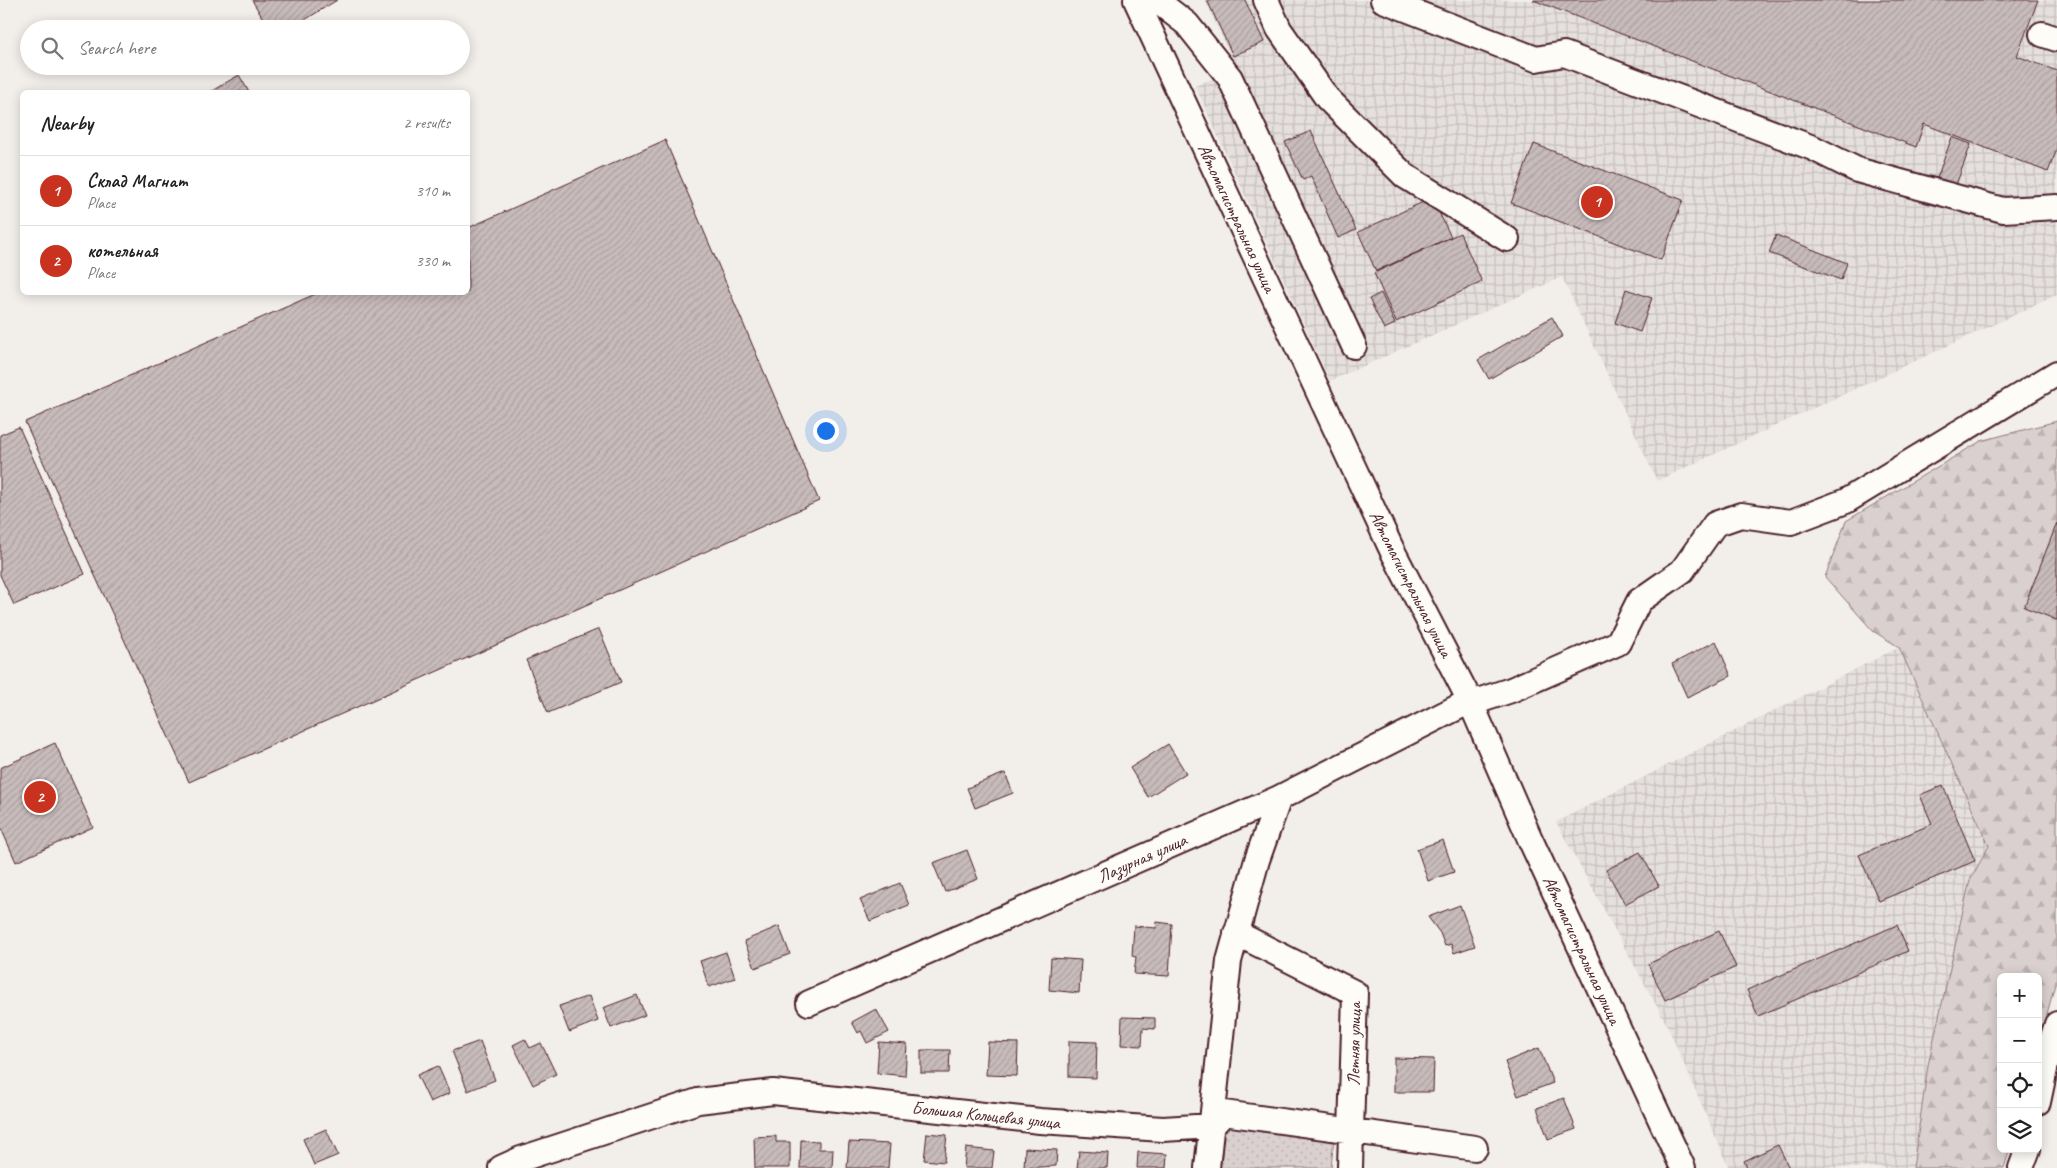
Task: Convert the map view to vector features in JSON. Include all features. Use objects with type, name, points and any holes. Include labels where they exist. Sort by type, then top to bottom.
[{"type":"street","name":"Автомагистральная улица","points":[[1136,0],[1391,548],[1470,701],[1530,839],[1683,1168]]},
{"type":"street","points":[[1156,0],[1187,24],[1230,78],[1354,346]]},
{"type":"street","points":[[1266,0],[1279,29],[1327,98],[1405,176],[1507,239]]},
{"type":"street","points":[[1383,0],[1536,59],[1564,54],[1812,148],[1857,170],[2004,210],[2057,207]]},
{"type":"street","name":"Лазурная улица","points":[[809,1004],[1279,798],[1470,701],[1481,700],[1511,690],[1618,643],[1639,601],[1682,571],[1714,524],[1741,515],[1791,522],[1846,501],[2057,373]]},
{"type":"street","points":[[1207,1168],[1229,962],[1257,860],[1279,798]]},
{"type":"street","name":"Летняя улица","points":[[1236,933],[1355,993],[1350,1168]]},
{"type":"street","points":[[2042,1083],[2057,1024]]},
{"type":"street","name":"Большая Кольцевая улица","points":[[501,1168],[521,1159],[698,1101],[773,1092],[1040,1121],[1163,1129],[1212,1126],[1224,1114],[1475,1148]]},
{"type":"street","points":[[2021,1168],[2027,1153]]},
{"type":"shaded area","points":[[1205,0],[2057,0],[2057,295],[1657,481],[1562,277],[1330,381],[1195,86],[1236,68]]},
{"type":"shaded area","points":[[1899,647],[1989,846],[1970,880],[1928,1065],[1913,1168],[1729,1168],[1667,1025],[1556,822]]},
{"type":"green space","points":[[2057,421],[2057,977],[2042,1032],[2042,973],[1997,973],[1997,1153],[2009,1153],[2004,1168],[1913,1168],[1928,1065],[1970,880],[1989,846],[1899,647],[1873,631],[1825,577],[1846,521],[1981,441]]},
{"type":"green space","points":[[1219,1107],[1335,1127],[1331,1168],[1215,1168]]},
{"type":"building","points":[[252,0],[337,0],[305,20],[264,20]]},
{"type":"building","points":[[1207,0],[1245,0],[1264,42],[1233,56]]},
{"type":"building","points":[[1533,0],[2038,0],[2017,56],[2057,71],[2057,149],[2048,172],[1924,124],[1916,147]]},
{"type":"building","points":[[239,75],[248,90],[213,90]]},
{"type":"building","points":[[1311,131],[1356,230],[1338,238],[1311,176],[1303,180],[1285,142]]},
{"type":"building","points":[[1952,137],[1971,144],[1956,185],[1937,178]]},
{"type":"building","points":[[665,140],[819,501],[189,782],[25,422],[313,295],[470,295],[470,227]]},
{"type":"building","points":[[1534,144],[1683,200],[1661,260],[1511,203]]},
{"type":"building","points":[[1432,198],[1451,237],[1376,271],[1358,232]]},
{"type":"building","points":[[1460,233],[1482,282],[1396,322],[1374,273]]},
{"type":"building","points":[[1776,235],[1847,263],[1841,280],[1769,253]]},
{"type":"building","points":[[1626,289],[1652,298],[1640,332],[1615,323]]},
{"type":"building","points":[[1381,293],[1395,324],[1384,329],[1369,299]]},
{"type":"building","points":[[1552,317],[1563,336],[1489,379],[1478,360]]},
{"type":"building","points":[[19,427],[85,574],[14,605],[0,575],[0,435]]},
{"type":"building","points":[[2057,523],[2057,620],[2024,607]]},
{"type":"building","points":[[599,629],[621,682],[548,713],[526,660]]},
{"type":"building","points":[[1716,641],[1731,676],[1687,697],[1672,664]]},
{"type":"building","points":[[55,743],[93,827],[16,862],[0,826],[0,768]]},
{"type":"building","points":[[1168,744],[1186,773],[1148,797],[1130,768]]},
{"type":"building","points":[[1005,773],[1013,793],[975,808],[967,788]]},
{"type":"building","points":[[1943,785],[1975,861],[1879,901],[1859,855],[1932,824],[1920,795]]},
{"type":"building","points":[[1443,840],[1454,872],[1428,881],[1417,849]]},
{"type":"building","points":[[967,850],[978,879],[945,892],[933,863]]},
{"type":"building","points":[[1640,852],[1659,886],[1625,904],[1606,870]]},
{"type":"building","points":[[900,883],[909,905],[870,921],[860,900]]},
{"type":"building","points":[[1460,905],[1475,946],[1454,953],[1451,944],[1445,946],[1440,933],[1428,917]]},
{"type":"building","points":[[1157,922],[1172,924],[1169,976],[1134,974],[1136,957],[1132,956],[1134,926],[1156,928]]},
{"type":"building","points":[[1897,925],[1908,951],[1758,1016],[1747,990]]},
{"type":"building","points":[[779,926],[790,954],[755,968],[744,941]]},
{"type":"building","points":[[1719,931],[1736,967],[1665,1000],[1648,964]]},
{"type":"building","points":[[726,952],[735,978],[709,987],[700,961]]},
{"type":"building","points":[[1051,958],[1081,960],[1079,993],[1049,990]]},
{"type":"building","points":[[637,995],[645,1015],[611,1028],[603,1008]]},
{"type":"building","points":[[589,996],[598,1021],[569,1032],[559,1006]]},
{"type":"building","points":[[876,1009],[889,1032],[867,1043],[861,1031],[858,1033],[852,1022]]},
{"type":"building","points":[[1122,1017],[1155,1018],[1155,1029],[1143,1028],[1142,1046],[1121,1045]]},
{"type":"building","points":[[525,1039],[530,1048],[541,1043],[556,1074],[533,1085],[513,1045]]},
{"type":"building","points":[[480,1041],[495,1080],[468,1091],[452,1051]]},
{"type":"building","points":[[1069,1041],[1097,1042],[1096,1078],[1069,1077]]},
{"type":"building","points":[[879,1042],[907,1044],[905,1076],[877,1073]]},
{"type":"building","points":[[988,1042],[1018,1043],[1017,1076],[986,1075]]},
{"type":"building","points":[[1539,1048],[1553,1083],[1518,1096],[1505,1062]]},
{"type":"building","points":[[921,1050],[950,1050],[949,1073],[921,1073]]},
{"type":"building","points":[[1394,1058],[1434,1059],[1433,1092],[1394,1092]]},
{"type":"building","points":[[438,1066],[450,1093],[430,1102],[417,1075]]},
{"type":"building","points":[[1564,1098],[1576,1129],[1548,1139],[1537,1108]]},
{"type":"building","points":[[326,1129],[338,1155],[314,1165],[303,1139]]},
{"type":"building","points":[[927,1133],[947,1135],[944,1162],[924,1160]]},
{"type":"building","points":[[776,1136],[776,1142],[790,1142],[790,1168],[755,1168],[754,1137]]},
{"type":"building","points":[[801,1140],[819,1141],[819,1149],[833,1149],[832,1168],[800,1168]]},
{"type":"building","points":[[849,1142],[890,1144],[888,1168],[847,1168]]},
{"type":"building","points":[[1778,1145],[1789,1168],[1747,1168],[1744,1161]]},
{"type":"building","points":[[966,1148],[994,1151],[992,1168],[964,1168]]},
{"type":"building","points":[[1025,1148],[1057,1150],[1056,1166],[1024,1168]]},
{"type":"building","points":[[1079,1151],[1108,1153],[1107,1168],[1077,1168]]},
{"type":"building","points":[[1138,1152],[1167,1154],[1166,1168],[1137,1168]]},
{"type":"place","name":"Склад Магнат","points":[[1597,202]]},
{"type":"place","name":"котельная","points":[[40,797]]}]
